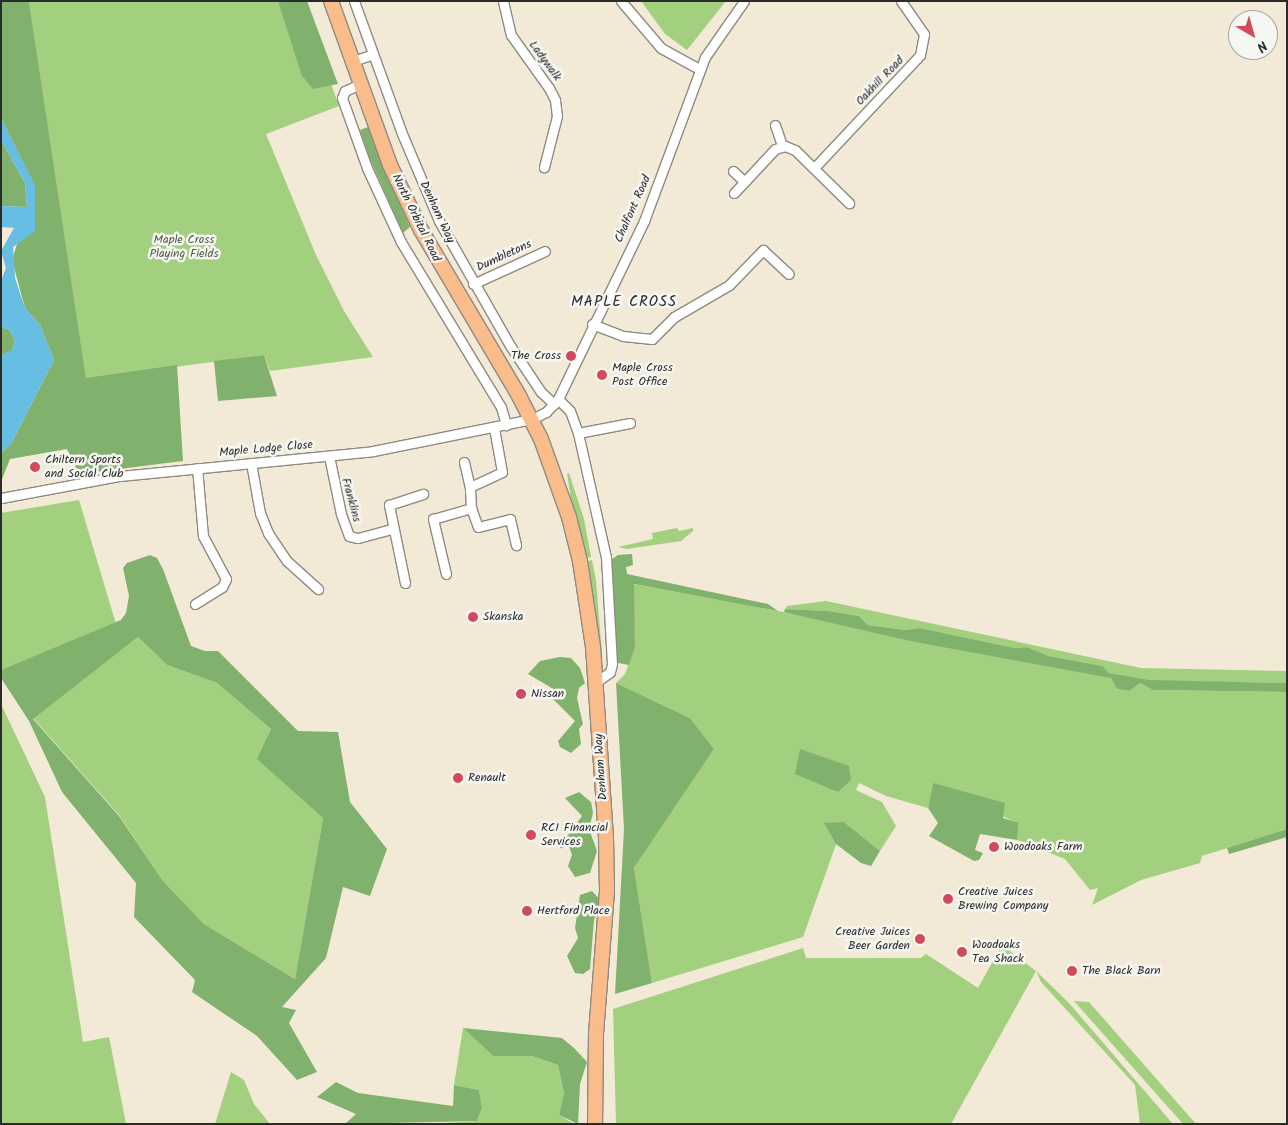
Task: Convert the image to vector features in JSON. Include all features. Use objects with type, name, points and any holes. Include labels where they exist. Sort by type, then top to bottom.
[{"type":"main road","name":"North Orbital Road","points":[[331,1],[390,165],[435,259],[532,420]]},
{"type":"main road","name":"Denham Way","points":[[532,420],[569,517],[580,561],[591,628],[607,882],[596,1033],[596,1124]]},
{"type":"street","name":"Denham Way","points":[[354,1],[372,54],[429,199],[473,284],[532,378],[556,402],[570,411],[578,433],[606,557],[610,598],[612,664],[610,672],[595,683]]},
{"type":"street","name":"Ladywalk","points":[[503,1],[511,35],[549,88],[555,100],[557,116],[544,167]]},
{"type":"street","points":[[621,1],[666,53],[699,70]]},
{"type":"street","name":"Chalfont Road","points":[[532,420],[556,402],[650,207],[699,70],[725,24],[744,1]]},
{"type":"street","name":"Oakhill Road","points":[[814,168],[920,55],[924,34],[901,1]]},
{"type":"street","points":[[353,61],[372,54]]},
{"type":"street","points":[[360,84],[345,91],[342,98],[367,168],[401,242],[501,407],[506,425]]},
{"type":"street","points":[[775,125],[782,145]]},
{"type":"street","points":[[782,145],[796,150],[849,203]]},
{"type":"street","points":[[734,194],[782,145]]},
{"type":"street","points":[[733,171],[745,182]]},
{"type":"street","points":[[592,324],[623,336],[652,339],[674,317],[729,286],[763,250],[788,274]]},
{"type":"street","name":"Dumbletons","points":[[473,284],[545,251]]},
{"type":"street","name":"Maple Lodge Close","points":[[1,498],[120,476],[372,452],[532,420]]},
{"type":"street","points":[[578,433],[630,423]]},
{"type":"street","points":[[470,487],[502,472],[494,428]]},
{"type":"street","name":"Franklins","points":[[329,456],[339,506],[349,536],[358,538],[392,529]]},
{"type":"street","points":[[464,462],[470,487],[472,508],[478,527],[510,519],[516,545]]},
{"type":"street","points":[[251,463],[260,512],[268,533],[287,561],[318,589]]},
{"type":"street","points":[[195,604],[222,587],[226,579],[203,536],[197,468]]},
{"type":"street","points":[[405,583],[388,510],[391,502],[423,494]]},
{"type":"street","points":[[446,574],[433,519],[472,508]]},
{"type":"green space","points":[[1,1],[29,1],[86,378],[177,365],[183,461],[79,474],[67,449],[10,459],[1,482],[1,453],[11,444],[54,360],[40,325],[25,308],[12,260],[35,186],[1,118]]},
{"type":"green space","name":"Maple Cross Playing Fields","points":[[29,1],[301,1],[339,106],[266,134],[316,255],[344,311],[373,357],[270,371],[264,355],[86,379]]},
{"type":"green space","points":[[278,1],[307,1],[338,84],[313,89],[302,76]]},
{"type":"green space","points":[[641,1],[726,1],[687,50],[665,34]]},
{"type":"green space","points":[[368,127],[410,227],[403,233],[370,159],[360,130]]},
{"type":"green space","points":[[1,140],[25,183],[27,207],[1,206]]},
{"type":"green space","points":[[1,327],[10,330],[15,341],[12,350],[4,355],[1,355]]},
{"type":"green space","points":[[264,355],[277,396],[218,401],[214,361]]},
{"type":"green space","points":[[567,473],[569,473],[584,519],[591,557],[587,558],[572,506]]},
{"type":"green space","points":[[79,500],[116,624],[1,670],[1,513]]},
{"type":"green space","points":[[677,528],[679,531],[693,528],[693,531],[681,541],[627,549],[618,547],[653,539],[652,533]]},
{"type":"green space","points":[[632,554],[633,565],[626,567],[627,574],[768,604],[778,611],[634,584],[635,647],[629,665],[618,663],[611,560],[618,555]]},
{"type":"green space","points":[[150,555],[157,558],[163,569],[191,646],[205,651],[218,651],[298,731],[338,732],[350,802],[387,849],[370,896],[343,887],[326,958],[282,1007],[296,1010],[289,1023],[317,1072],[297,1080],[257,1036],[192,992],[195,980],[134,917],[136,883],[62,792],[29,721],[1,678],[1,670],[121,620],[126,613],[129,596],[123,568],[127,563]],"holes":[[[138,637],[167,665],[217,683],[271,729],[257,759],[323,818],[295,979],[204,924],[163,881],[119,816],[33,719]]]},
{"type":"green space","points":[[592,560],[596,580],[603,667],[588,561]]},
{"type":"green space","points":[[633,584],[805,616],[914,642],[1102,676],[1111,678],[1117,689],[1128,691],[1140,683],[1153,690],[1287,692],[1287,829],[1202,856],[1200,863],[1141,880],[1092,905],[1098,888],[1090,890],[1065,859],[1017,840],[1019,824],[933,783],[928,808],[886,796],[859,783],[856,790],[882,802],[896,826],[880,851],[844,822],[803,937],[652,983],[634,868],[714,749],[690,718],[616,683],[625,674],[635,647]]},
{"type":"green space","points":[[826,601],[1141,668],[1287,671],[1287,683],[1149,681],[1109,673],[1103,666],[1049,656],[1027,647],[1015,648],[920,628],[905,630],[868,625],[859,616],[829,611],[785,609],[787,606]]},
{"type":"green space","points":[[785,609],[829,611],[859,616],[868,625],[905,630],[920,628],[1015,648],[1027,647],[1049,656],[1103,666],[1109,673],[1149,680],[1287,683],[1287,692],[1153,690],[1140,683],[1129,691],[1117,689],[1111,678],[914,642],[784,612]]},
{"type":"green space","points":[[138,637],[167,665],[217,683],[271,729],[258,759],[323,818],[295,979],[204,924],[163,881],[119,815],[33,718]]},
{"type":"green space","points":[[560,657],[571,658],[580,668],[585,683],[579,688],[577,698],[583,724],[579,729],[581,744],[571,753],[560,747],[558,741],[575,721],[552,698],[555,690],[528,674],[540,661]]},
{"type":"green space","points":[[616,683],[690,718],[714,749],[634,868],[652,983],[615,994],[624,829]]},
{"type":"green space","points":[[1,704],[45,797],[83,1042],[109,1037],[126,1124],[1,1124]]},
{"type":"green space","points":[[800,749],[849,766],[851,780],[838,792],[795,774]]},
{"type":"green space","points":[[933,783],[1005,803],[1003,818],[1019,823],[1017,840],[980,834],[975,850],[983,853],[979,860],[974,861],[929,836],[938,823],[928,808]]},
{"type":"green space","points":[[579,792],[591,802],[593,813],[589,829],[597,851],[590,873],[575,877],[568,866],[572,855],[569,846],[558,849],[582,816],[565,798]]},
{"type":"green space","points":[[844,822],[880,851],[871,866],[861,863],[836,844],[824,823]]},
{"type":"green space","points":[[1287,829],[1287,837],[1229,854],[1227,848]]},
{"type":"green space","points":[[592,891],[602,902],[594,920],[590,969],[583,974],[575,973],[567,956],[578,938],[575,928],[580,895]]},
{"type":"green space","points":[[1002,945],[1036,971],[951,1124],[616,1124],[613,1009],[803,948],[806,958],[921,958],[926,954],[978,988]]},
{"type":"green space","points":[[1036,971],[1069,1003],[1173,1124],[1140,1124],[1135,1085],[1041,982]]},
{"type":"green space","points":[[1074,1001],[1089,1002],[1196,1124],[1183,1124]]},
{"type":"green space","points":[[463,1028],[493,1056],[532,1056],[558,1065],[564,1093],[559,1115],[574,1124],[426,1124],[477,1121],[482,1108],[479,1090],[454,1085]]},
{"type":"green space","points":[[463,1028],[562,1038],[574,1048],[587,1062],[580,1084],[578,1124],[559,1115],[564,1093],[558,1065],[532,1056],[493,1056]]},
{"type":"green space","points":[[231,1072],[244,1080],[254,1104],[270,1124],[215,1124]]},
{"type":"green space","points":[[336,1082],[358,1093],[453,1106],[454,1085],[479,1090],[482,1108],[477,1121],[345,1124],[356,1114],[317,1097]]},
{"type":"water","points":[[1,118],[35,185],[35,231],[13,247],[15,278],[25,308],[40,325],[54,360],[11,444],[1,453],[1,355],[12,350],[15,341],[10,330],[1,327],[1,281],[6,268],[1,251],[14,228],[1,227],[1,206],[27,207],[25,183],[1,140]]},
{"type":"place","name":"The Cross","points":[[571,356]]},
{"type":"place","name":"Maple Cross Post Office","points":[[602,375]]},
{"type":"place","name":"Chiltern Sports and Social Club","points":[[35,467]]},
{"type":"place","name":"Skanska","points":[[473,617]]},
{"type":"place","name":"Nissan","points":[[521,694]]},
{"type":"place","name":"Renault","points":[[458,778]]},
{"type":"place","name":"RCI Financial Services","points":[[531,835]]},
{"type":"place","name":"Woodoaks Farm","points":[[994,847]]},
{"type":"place","name":"Creative Juices Brewing Company","points":[[948,899]]},
{"type":"place","name":"Hertford Place","points":[[527,911]]},
{"type":"place","name":"Creative Juices Beer Garden","points":[[920,939]]},
{"type":"place","name":"Woodoaks Tea Shack","points":[[962,952]]},
{"type":"place","name":"The Black Barn","points":[[1072,971]]},
{"type":"district","name":"MAPLE CROSS","points":[[624,303]]}]
